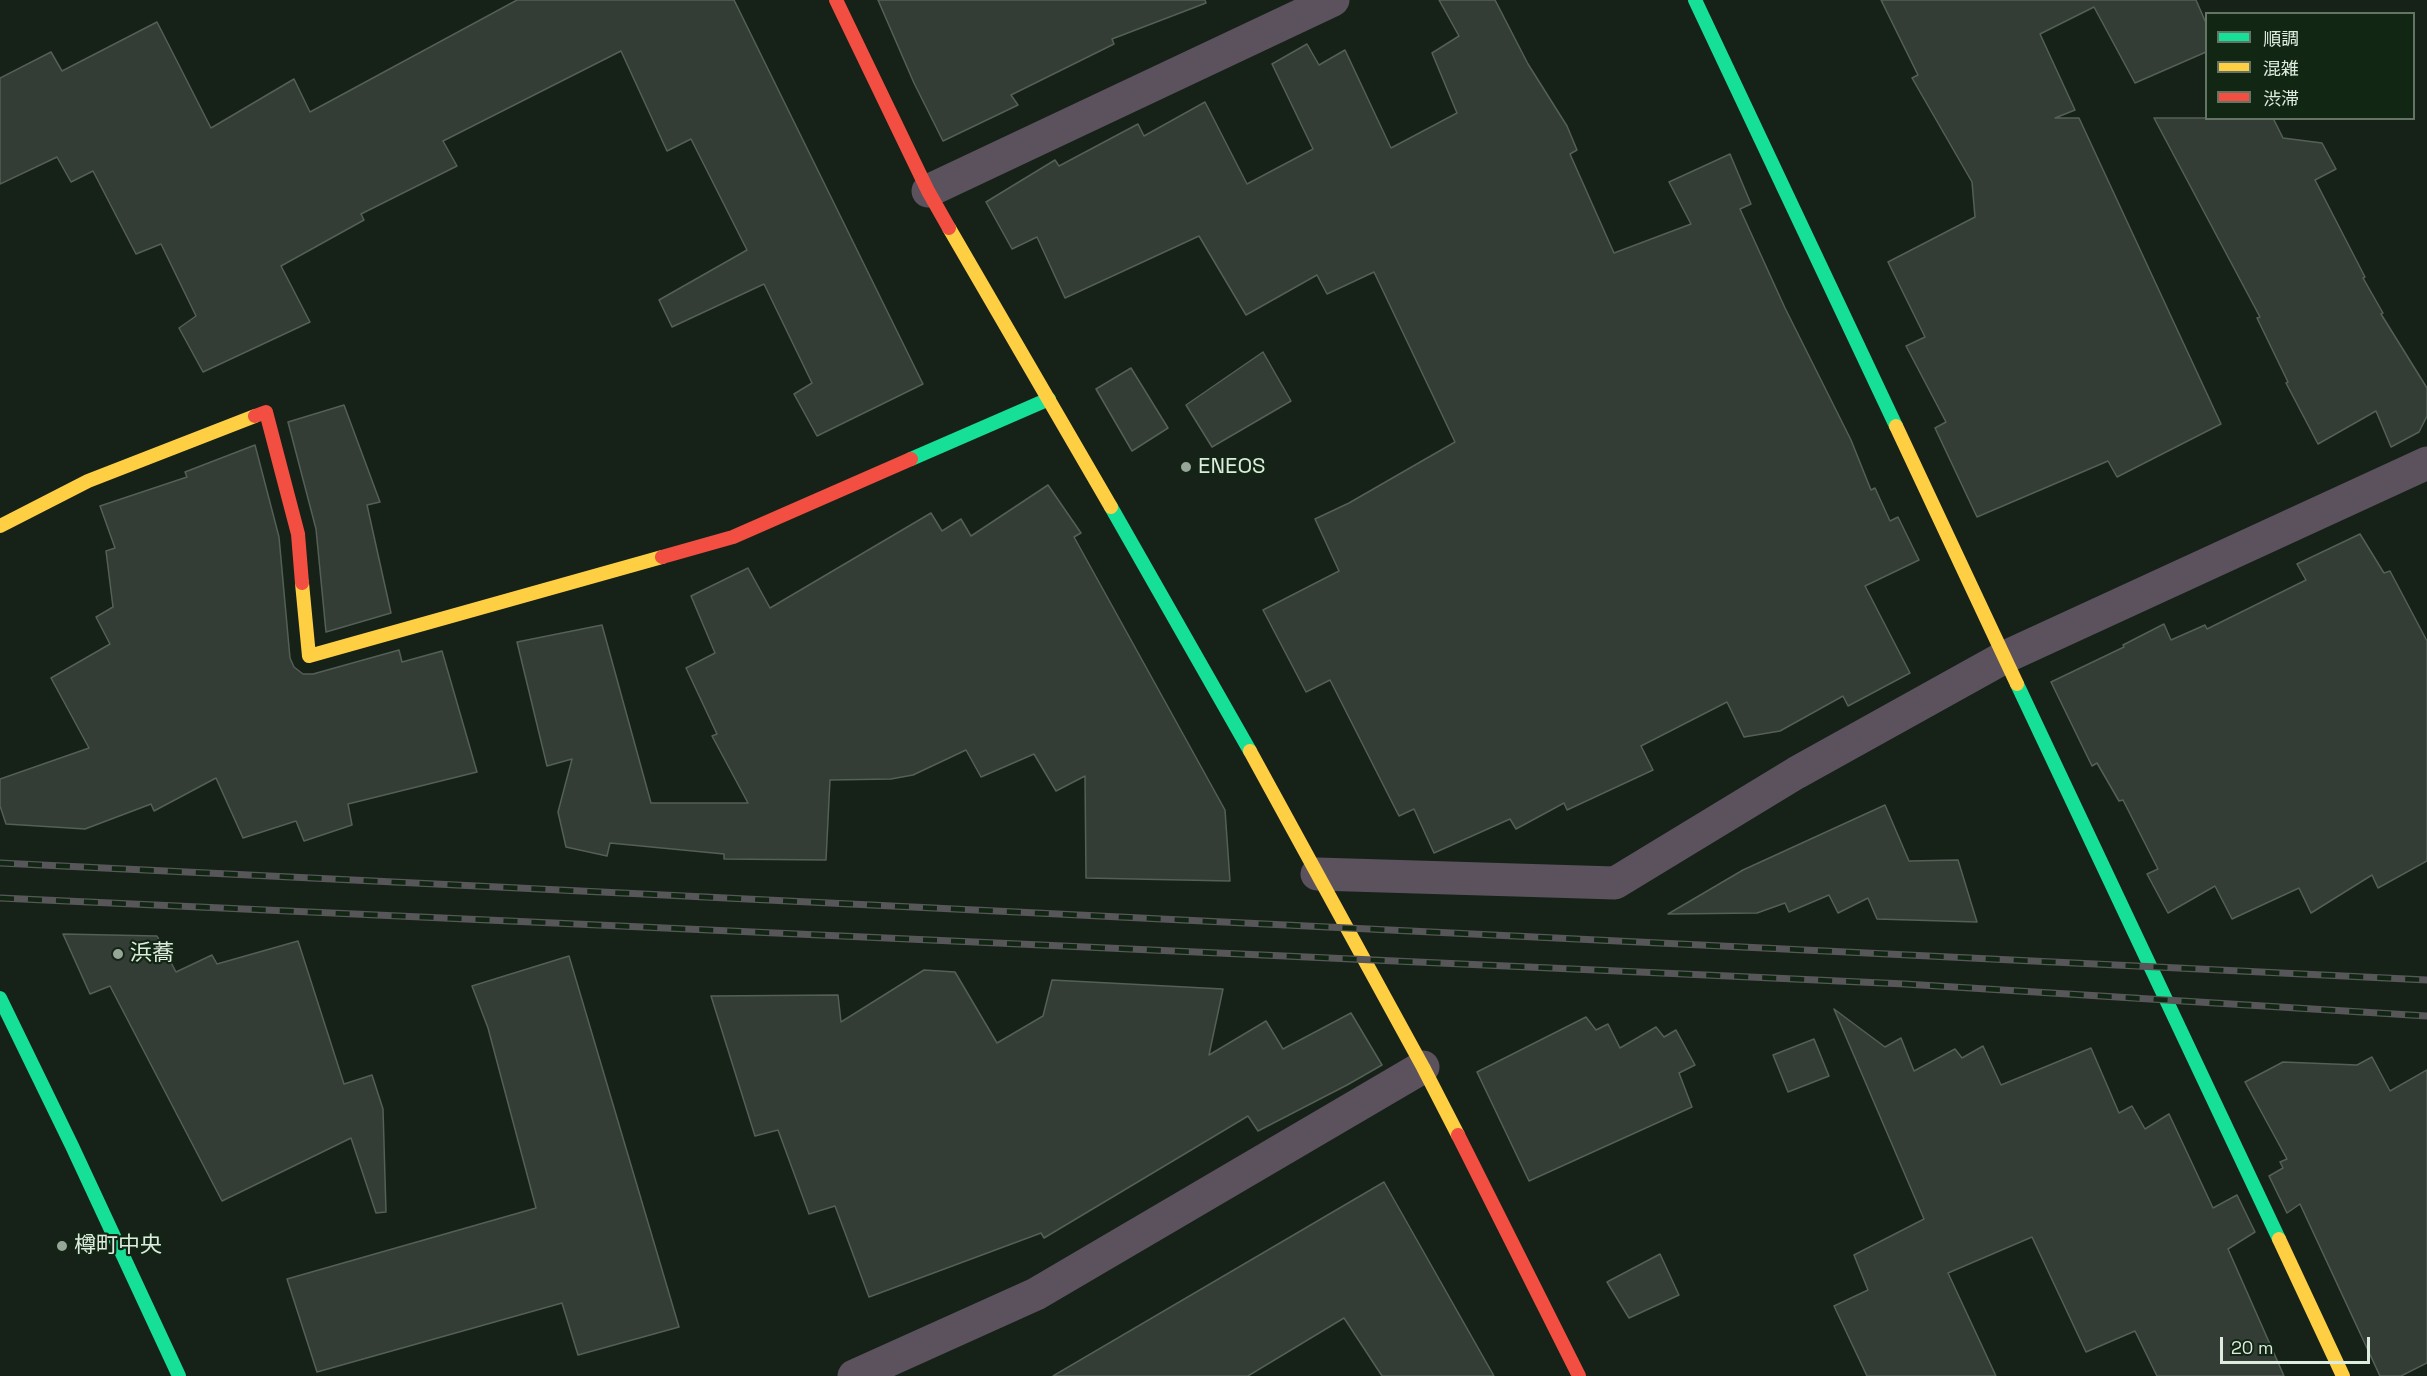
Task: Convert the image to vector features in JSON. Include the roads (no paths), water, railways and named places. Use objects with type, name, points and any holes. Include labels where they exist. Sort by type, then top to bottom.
[{"type":"street","points":[[836,0],[928,190],[1204,668],[1423,1067],[1579,1376]]},
{"type":"street","points":[[928,190],[1333,0]]},
{"type":"street","points":[[1695,0],[2343,1376]]},
{"type":"street","points":[[0,526],[88,481],[266,412],[298,534],[309,656],[733,537],[1049,399]]},
{"type":"street","points":[[1317,874],[1615,883],[1796,773],[2003,658],[2427,463]]},
{"type":"street","points":[[0,999],[72,1146],[179,1376]]},
{"type":"street","points":[[854,1376],[1036,1294],[1423,1067]]},
{"type":"railway","points":[[0,863],[2427,980]]},
{"type":"railway","points":[[0,898],[1905,984],[2427,1016]]},
{"type":"place","name":"ENEOS","points":[[1186,467]]},
{"type":"place","name":"浜蕎","points":[[118,954]]},
{"type":"place","name":"樽町中央","points":[[62,1246]]}]
